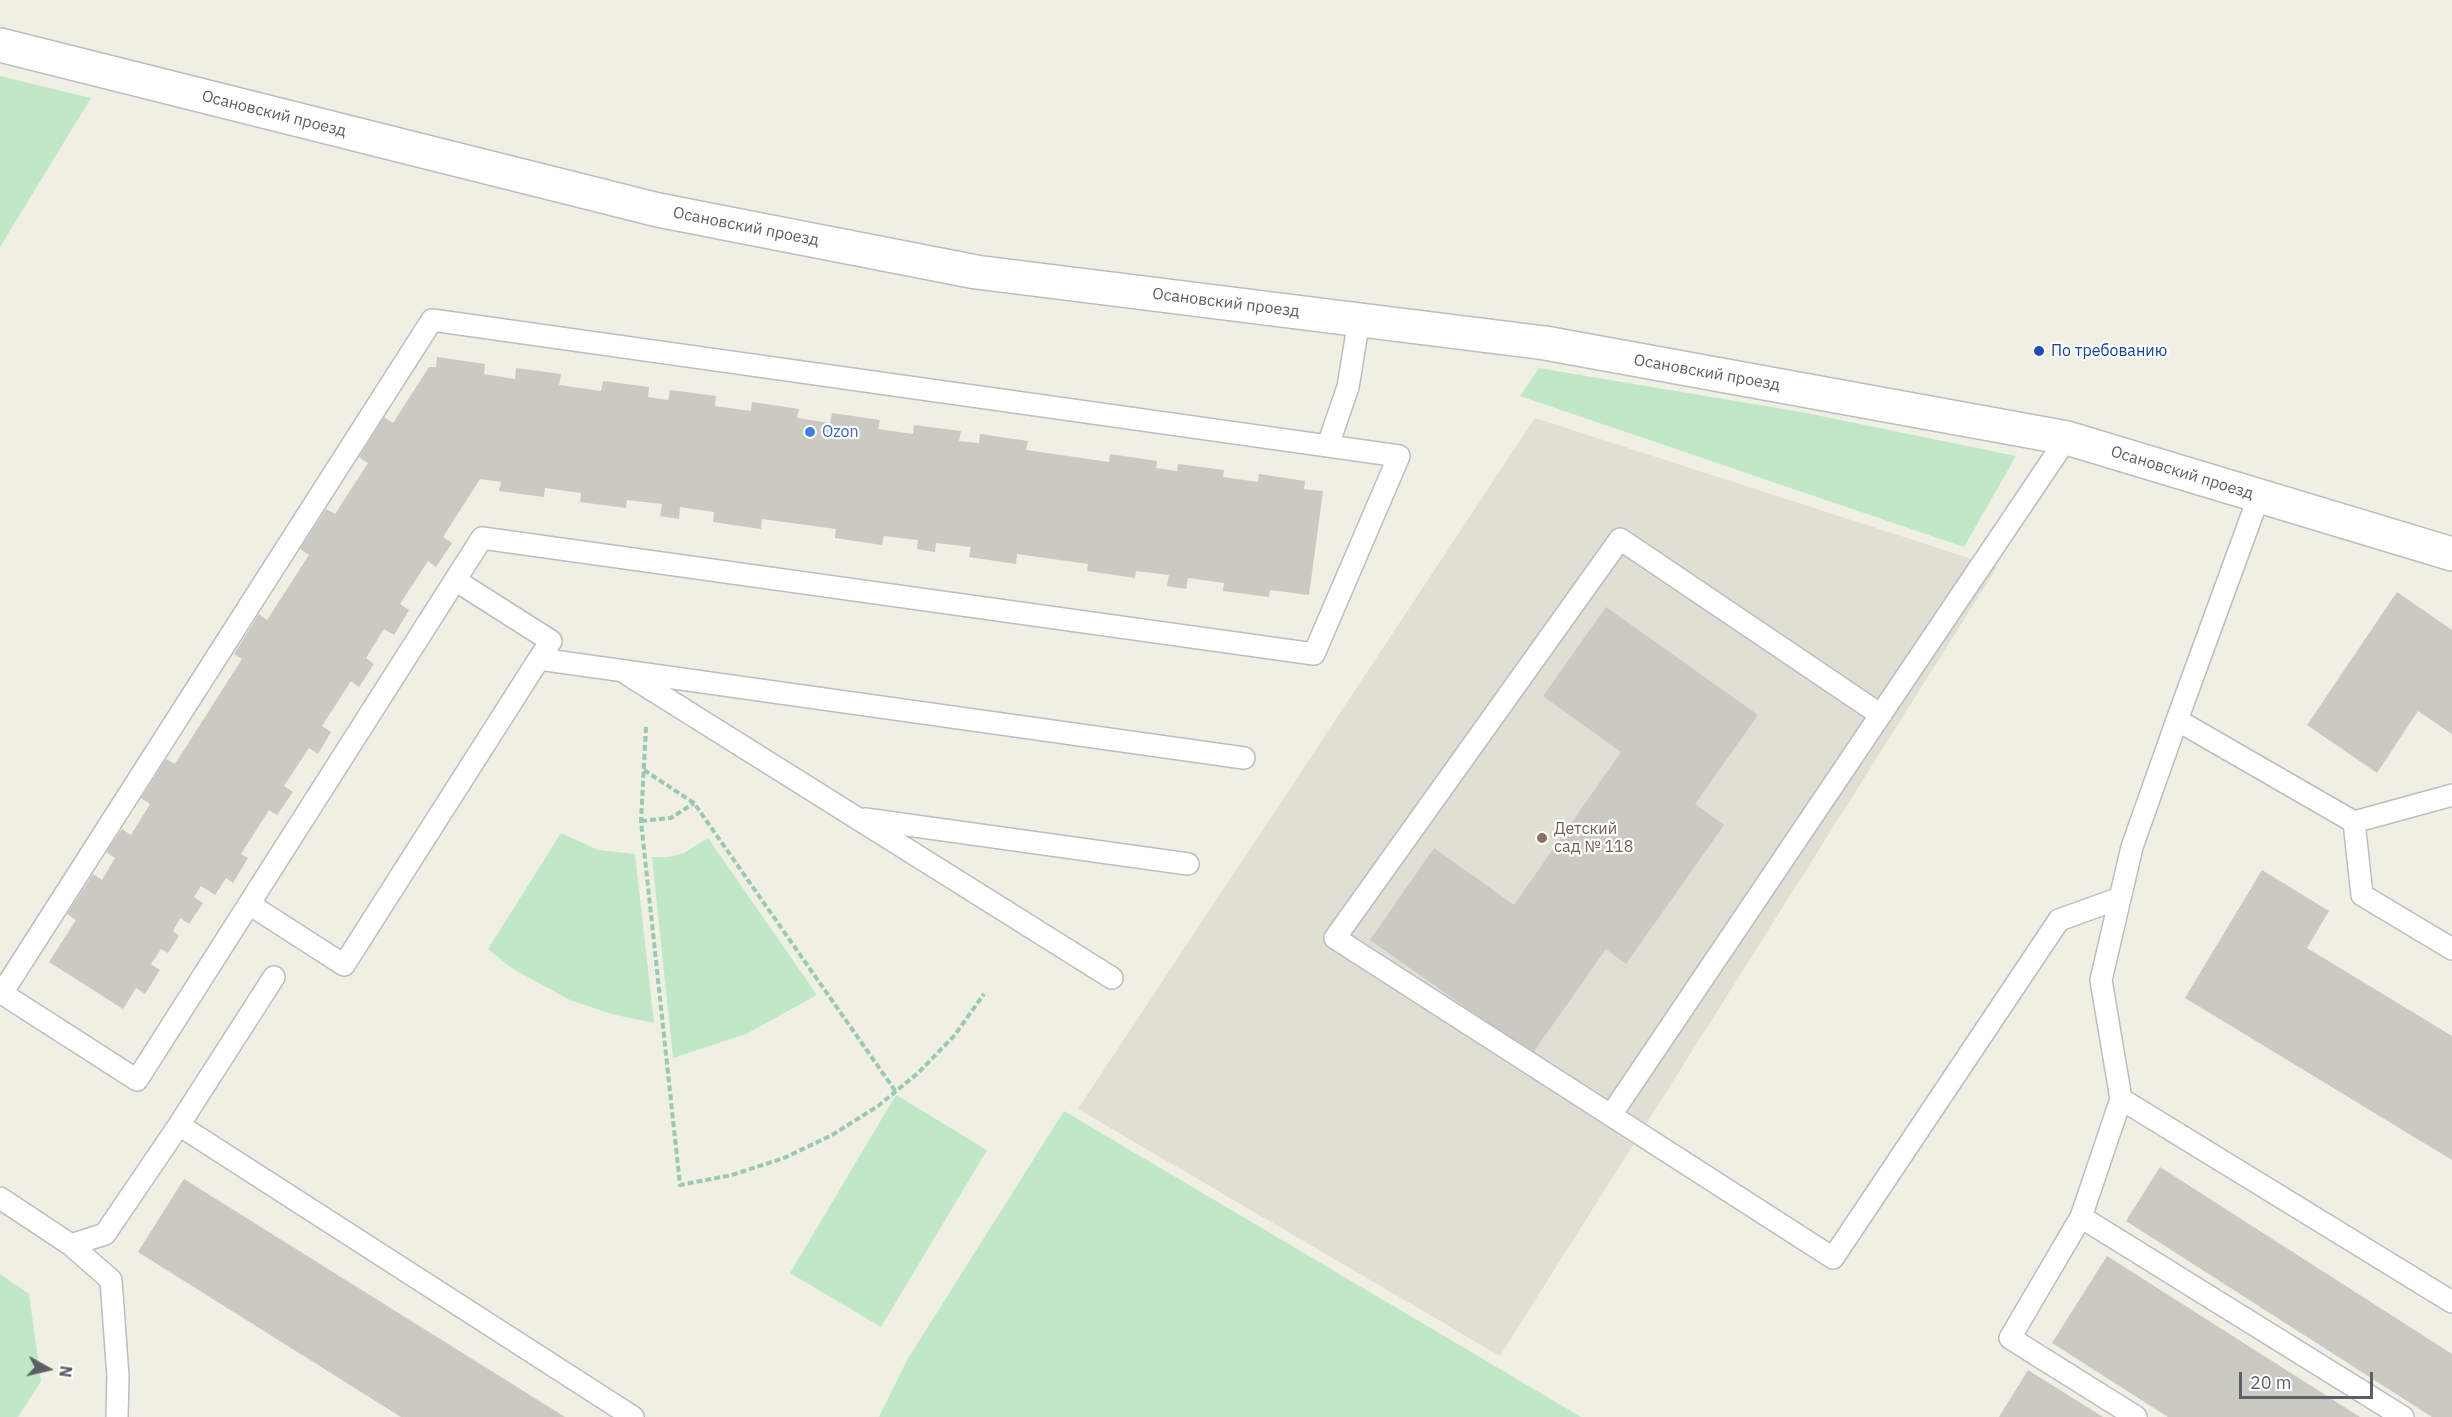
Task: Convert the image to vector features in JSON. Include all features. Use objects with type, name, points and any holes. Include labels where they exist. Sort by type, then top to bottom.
[{"type":"street","name":"Осановский проезд","points":[[0,45],[670,212],[976,272],[1545,343],[2067,438],[2452,554]]},
{"type":"lane","points":[[432,320],[1399,456],[1314,654],[482,538],[455,580],[137,1080],[1,993],[432,320]]},
{"type":"lane","points":[[1328,446],[1348,387],[1359,320]]},
{"type":"lane","points":[[1611,1116],[2067,438]]},
{"type":"lane","points":[[2136,1417],[2010,1338],[2081,1217],[2121,1099],[2101,980],[2132,847],[2259,496]]},
{"type":"lane","points":[[1881,715],[1620,539],[1335,938],[1833,1258],[2059,920],[2120,898]]},
{"type":"lane","points":[[249,904],[344,965],[539,659],[550,640],[455,580]]},
{"type":"lane","points":[[539,659],[1244,758]]},
{"type":"lane","points":[[621,670],[1112,978]]},
{"type":"lane","points":[[2177,720],[2354,822],[2452,795]]},
{"type":"lane","points":[[857,818],[1188,864]]},
{"type":"lane","points":[[2354,822],[2362,895],[2452,950]]},
{"type":"lane","points":[[71,1245],[105,1234],[179,1125],[274,977]]},
{"type":"lane","points":[[2121,1099],[2452,1302]]},
{"type":"lane","points":[[179,1125],[633,1417]]},
{"type":"lane","points":[[0,1198],[71,1245],[111,1280],[118,1377],[117,1417]]},
{"type":"lane","points":[[2081,1217],[2403,1417]]},
{"type":"path","points":[[896,1092],[694,802],[644,770],[641,821],[680,1185],[732,1175],[784,1158],[832,1135],[896,1092],[954,1036],[984,994]]},
{"type":"path","points":[[641,821],[671,818],[694,802]]},
{"type":"shaded area","name":"Детский сад № 118","points":[[1535,418],[1997,567],[1500,1356],[1078,1109]]},
{"type":"green space","points":[[0,76],[91,98],[0,247]]},
{"type":"green space","points":[[1539,368],[1801,412],[2016,456],[1964,547],[1520,396]]},
{"type":"green space","points":[[561,833],[598,850],[635,854],[654,1023],[611,1014],[570,1000],[513,969],[488,949]]},
{"type":"green space","points":[[708,838],[817,995],[746,1034],[673,1058],[652,857],[669,857],[684,853]]},
{"type":"green space","points":[[896,1095],[987,1150],[881,1327],[790,1273]]},
{"type":"green space","points":[[1064,1111],[1581,1417],[879,1417],[907,1360]]},
{"type":"green space","points":[[0,1274],[29,1294],[41,1381],[18,1417],[0,1417]]},
{"type":"building","points":[[437,357],[485,364],[484,374],[515,379],[516,368],[561,374],[559,385],[601,391],[603,381],[649,387],[648,397],[668,400],[670,390],[716,396],[715,406],[751,411],[752,402],[799,409],[797,418],[830,423],[832,413],[880,420],[878,429],[913,434],[914,425],[961,431],[959,441],[979,443],[980,434],[1028,441],[1026,450],[1109,462],[1110,454],[1157,461],[1156,468],[1177,471],[1178,464],[1224,470],[1223,477],[1258,482],[1259,474],[1305,481],[1304,489],[1323,491],[1309,595],[1270,590],[1269,597],[1223,591],[1224,583],[1188,578],[1186,589],[1167,586],[1169,575],[1136,571],[1135,578],[1087,571],[1088,564],[1017,554],[1016,564],[969,557],[971,547],[936,543],[935,552],[917,549],[918,540],[884,536],[882,545],[835,538],[836,529],[762,519],[761,529],[713,522],[714,512],[680,507],[679,519],[660,516],[662,504],[627,500],[626,508],[580,502],[581,493],[545,488],[544,497],[499,491],[501,482],[480,479],[443,537],[452,543],[436,567],[428,561],[400,604],[409,610],[394,635],[384,629],[366,658],[374,664],[359,687],[351,681],[322,726],[331,732],[318,754],[309,748],[284,786],[293,792],[277,815],[269,810],[241,854],[248,858],[233,883],[226,878],[215,895],[201,886],[194,897],[203,903],[189,924],[180,918],[173,931],[179,936],[168,953],[161,949],[151,964],[160,970],[145,994],[136,988],[123,1009],[49,962],[76,920],[67,914],[93,874],[102,880],[115,858],[106,852],[122,829],[131,835],[150,804],[141,798],[166,759],[175,764],[242,659],[234,654],[259,614],[267,620],[309,555],[300,549],[326,509],[335,514],[368,463],[359,457],[384,417],[393,423],[429,367],[436,367]]},
{"type":"building","points":[[2397,592],[2452,630],[2452,734],[2418,711],[2377,773],[2307,725]]},
{"type":"building","points":[[1606,607],[1758,715],[1695,804],[1724,825],[1626,964],[1606,949],[1532,1054],[1370,940],[1434,848],[1514,905],[1621,752],[1543,696]]},
{"type":"building","points":[[2262,870],[2329,911],[2307,948],[2452,1036],[2452,1160],[2185,998]]},
{"type":"building","points":[[2160,1167],[2452,1354],[2452,1417],[2432,1417],[2126,1221]]},
{"type":"building","points":[[184,1179],[565,1417],[401,1417],[138,1252]]},
{"type":"building","points":[[2107,1256],[2360,1417],[2168,1417],[2052,1343]]},
{"type":"building","points":[[2028,1370],[2103,1417],[1999,1417]]},
{"type":"place","name":"По требованию","points":[[2039,351]]},
{"type":"place","name":"Ozon","points":[[810,432]]},
{"type":"place","name":"Детский сад № 118","points":[[1542,838]]}]
